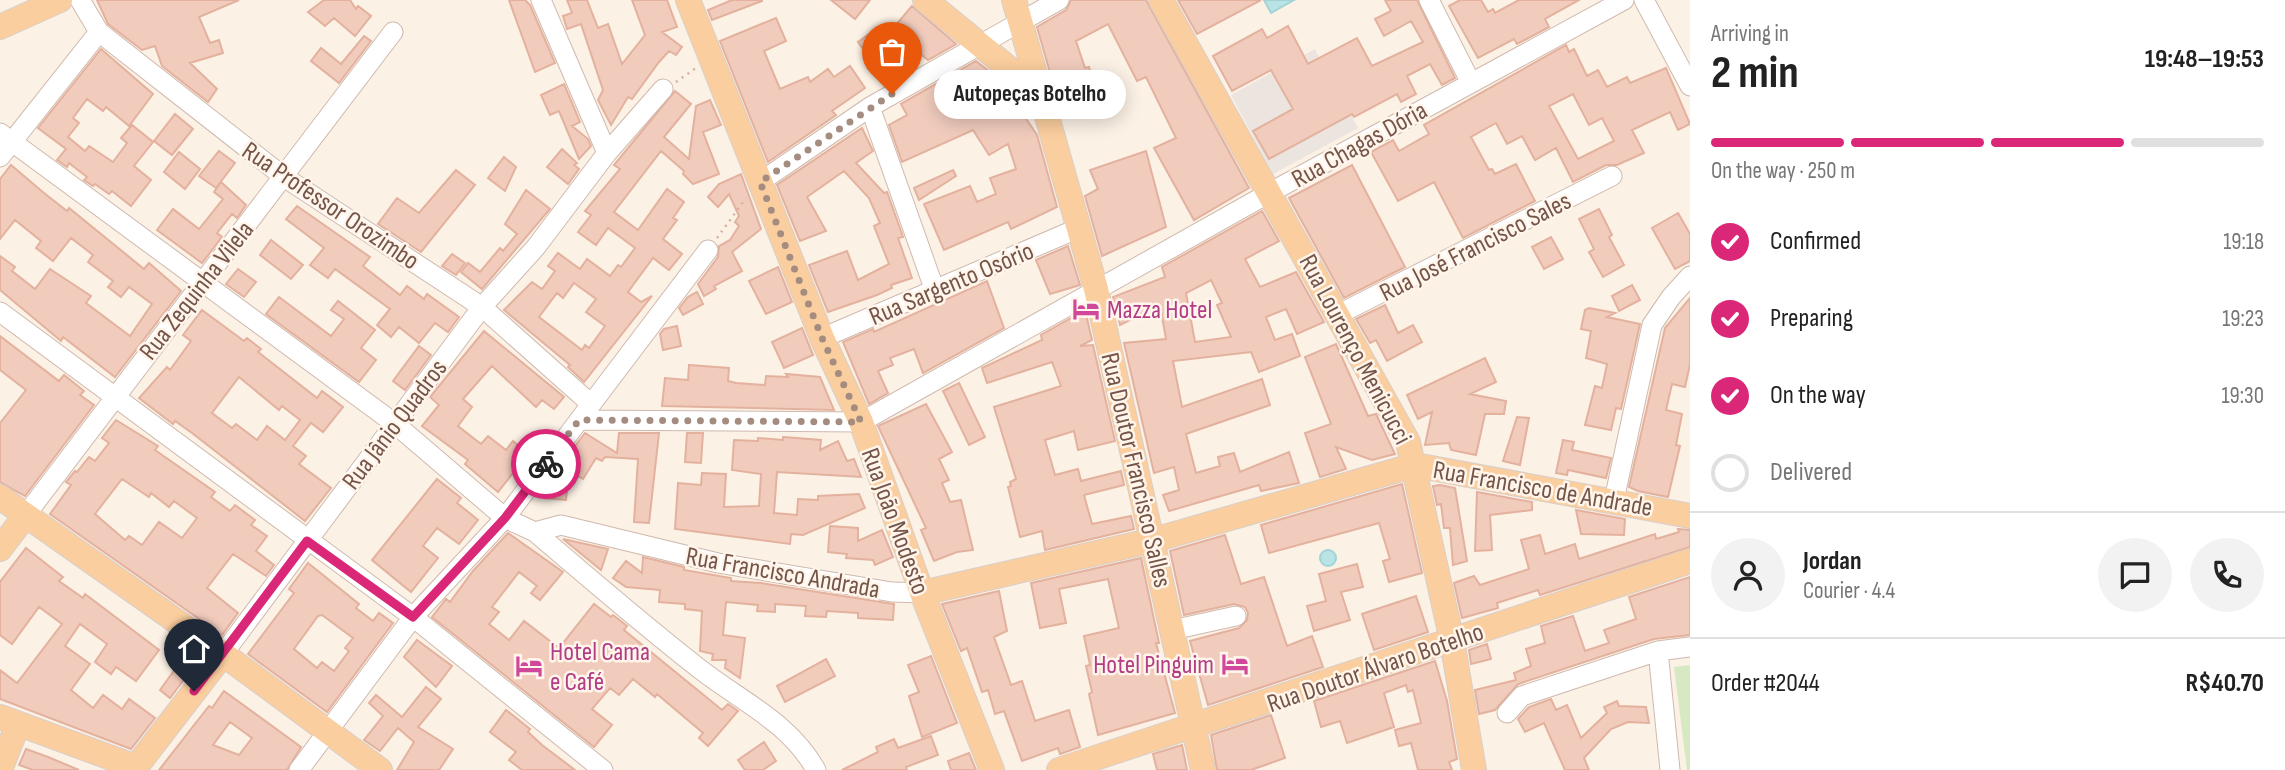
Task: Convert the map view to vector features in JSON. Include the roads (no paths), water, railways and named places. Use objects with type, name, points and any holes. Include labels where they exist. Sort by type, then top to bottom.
[{"type":"main road","points":[[0,27],[60,0]]},
{"type":"main road","name":"Rua João Modesto","points":[[688,0],[822,338],[861,422],[922,593],[992,770]]},
{"type":"main road","points":[[925,0],[1038,92]]},
{"type":"main road","name":"Rua Lourenço Menicucci","points":[[1161,0],[1271,192],[1408,442],[1452,641],[1474,770]]},
{"type":"main road","name":"Rua Doutor Francisco Salles","points":[[1018,11],[1038,92],[1096,289],[1154,540],[1203,770]]},
{"type":"main road","name":"Rua Francisco de Andrade","points":[[1154,540],[1415,465],[1690,516]]},
{"type":"main road","points":[[0,497],[223,653],[380,770]]},
{"type":"main road","name":"Rua Zequinha Vilela","points":[[0,549],[25,516]]},
{"type":"main road","name":"Rua Francisco Andrada","points":[[922,593],[1154,540]]},
{"type":"main road","name":"Rua Doutor Álvaro Botelho","points":[[1059,770],[1690,561]]},
{"type":"main road","name":"Rua Jânio Quadros","points":[[138,769],[223,653]]},
{"type":"main road","points":[[0,770],[9,720],[138,769]]},
{"type":"street","name":"Rua Professor Orozimbo","points":[[80,0],[99,32],[284,177],[482,307],[591,404]]},
{"type":"street","points":[[541,0],[607,153]]},
{"type":"street","points":[[760,182],[870,107],[979,46],[1018,11],[1059,0]]},
{"type":"street","points":[[1429,0],[1471,83]]},
{"type":"street","name":"Rua Chagas Dória","points":[[861,422],[1271,192],[1623,0]]},
{"type":"street","points":[[1644,0],[1690,86]]},
{"type":"street","points":[[99,32],[4,144],[203,281],[394,423],[505,518],[535,532],[697,668],[783,727],[804,748],[816,770]]},
{"type":"street","name":"Rua Zequinha Vilela","points":[[25,516],[393,32]]},
{"type":"street","name":"Rua Jânio Quadros","points":[[223,653],[482,307],[536,247],[607,153],[663,89]]},
{"type":"street","points":[[870,107],[935,291]]},
{"type":"street","name":"Rua José Francisco Sales","points":[[1337,315],[1612,176]]},
{"type":"street","name":"Rua Sargento Osório","points":[[822,338],[1079,228]]},
{"type":"street","points":[[299,770],[413,617],[505,518],[708,250]]},
{"type":"street","points":[[1614,500],[1651,325],[1690,276]]},
{"type":"street","points":[[0,313],[413,617],[603,770]]},
{"type":"street","points":[[579,420],[861,422]]},
{"type":"street","name":"Rua Francisco Andrada","points":[[535,532],[561,525],[718,563],[892,592],[922,593]]},
{"type":"street","points":[[1172,630],[1236,616]]},
{"type":"street","points":[[1507,713],[1522,696],[1658,651],[1690,647]]},
{"type":"street","points":[[1658,651],[1670,770]]},
{"type":"water","points":[[1264,0],[1294,0],[1271,13]]},
{"type":"water","points":[[1328,550],[1336,558],[1328,566],[1320,558]]},
{"type":"place","name":"Autopeças Botelho","points":[[892,94]]},
{"type":"place","name":"Mazza Hotel","points":[[1086,309]]},
{"type":"place","name":"Hotel Pinguim","points":[[1235,664]]},
{"type":"place","name":"Hotel Cama e Café","points":[[529,666]]}]
